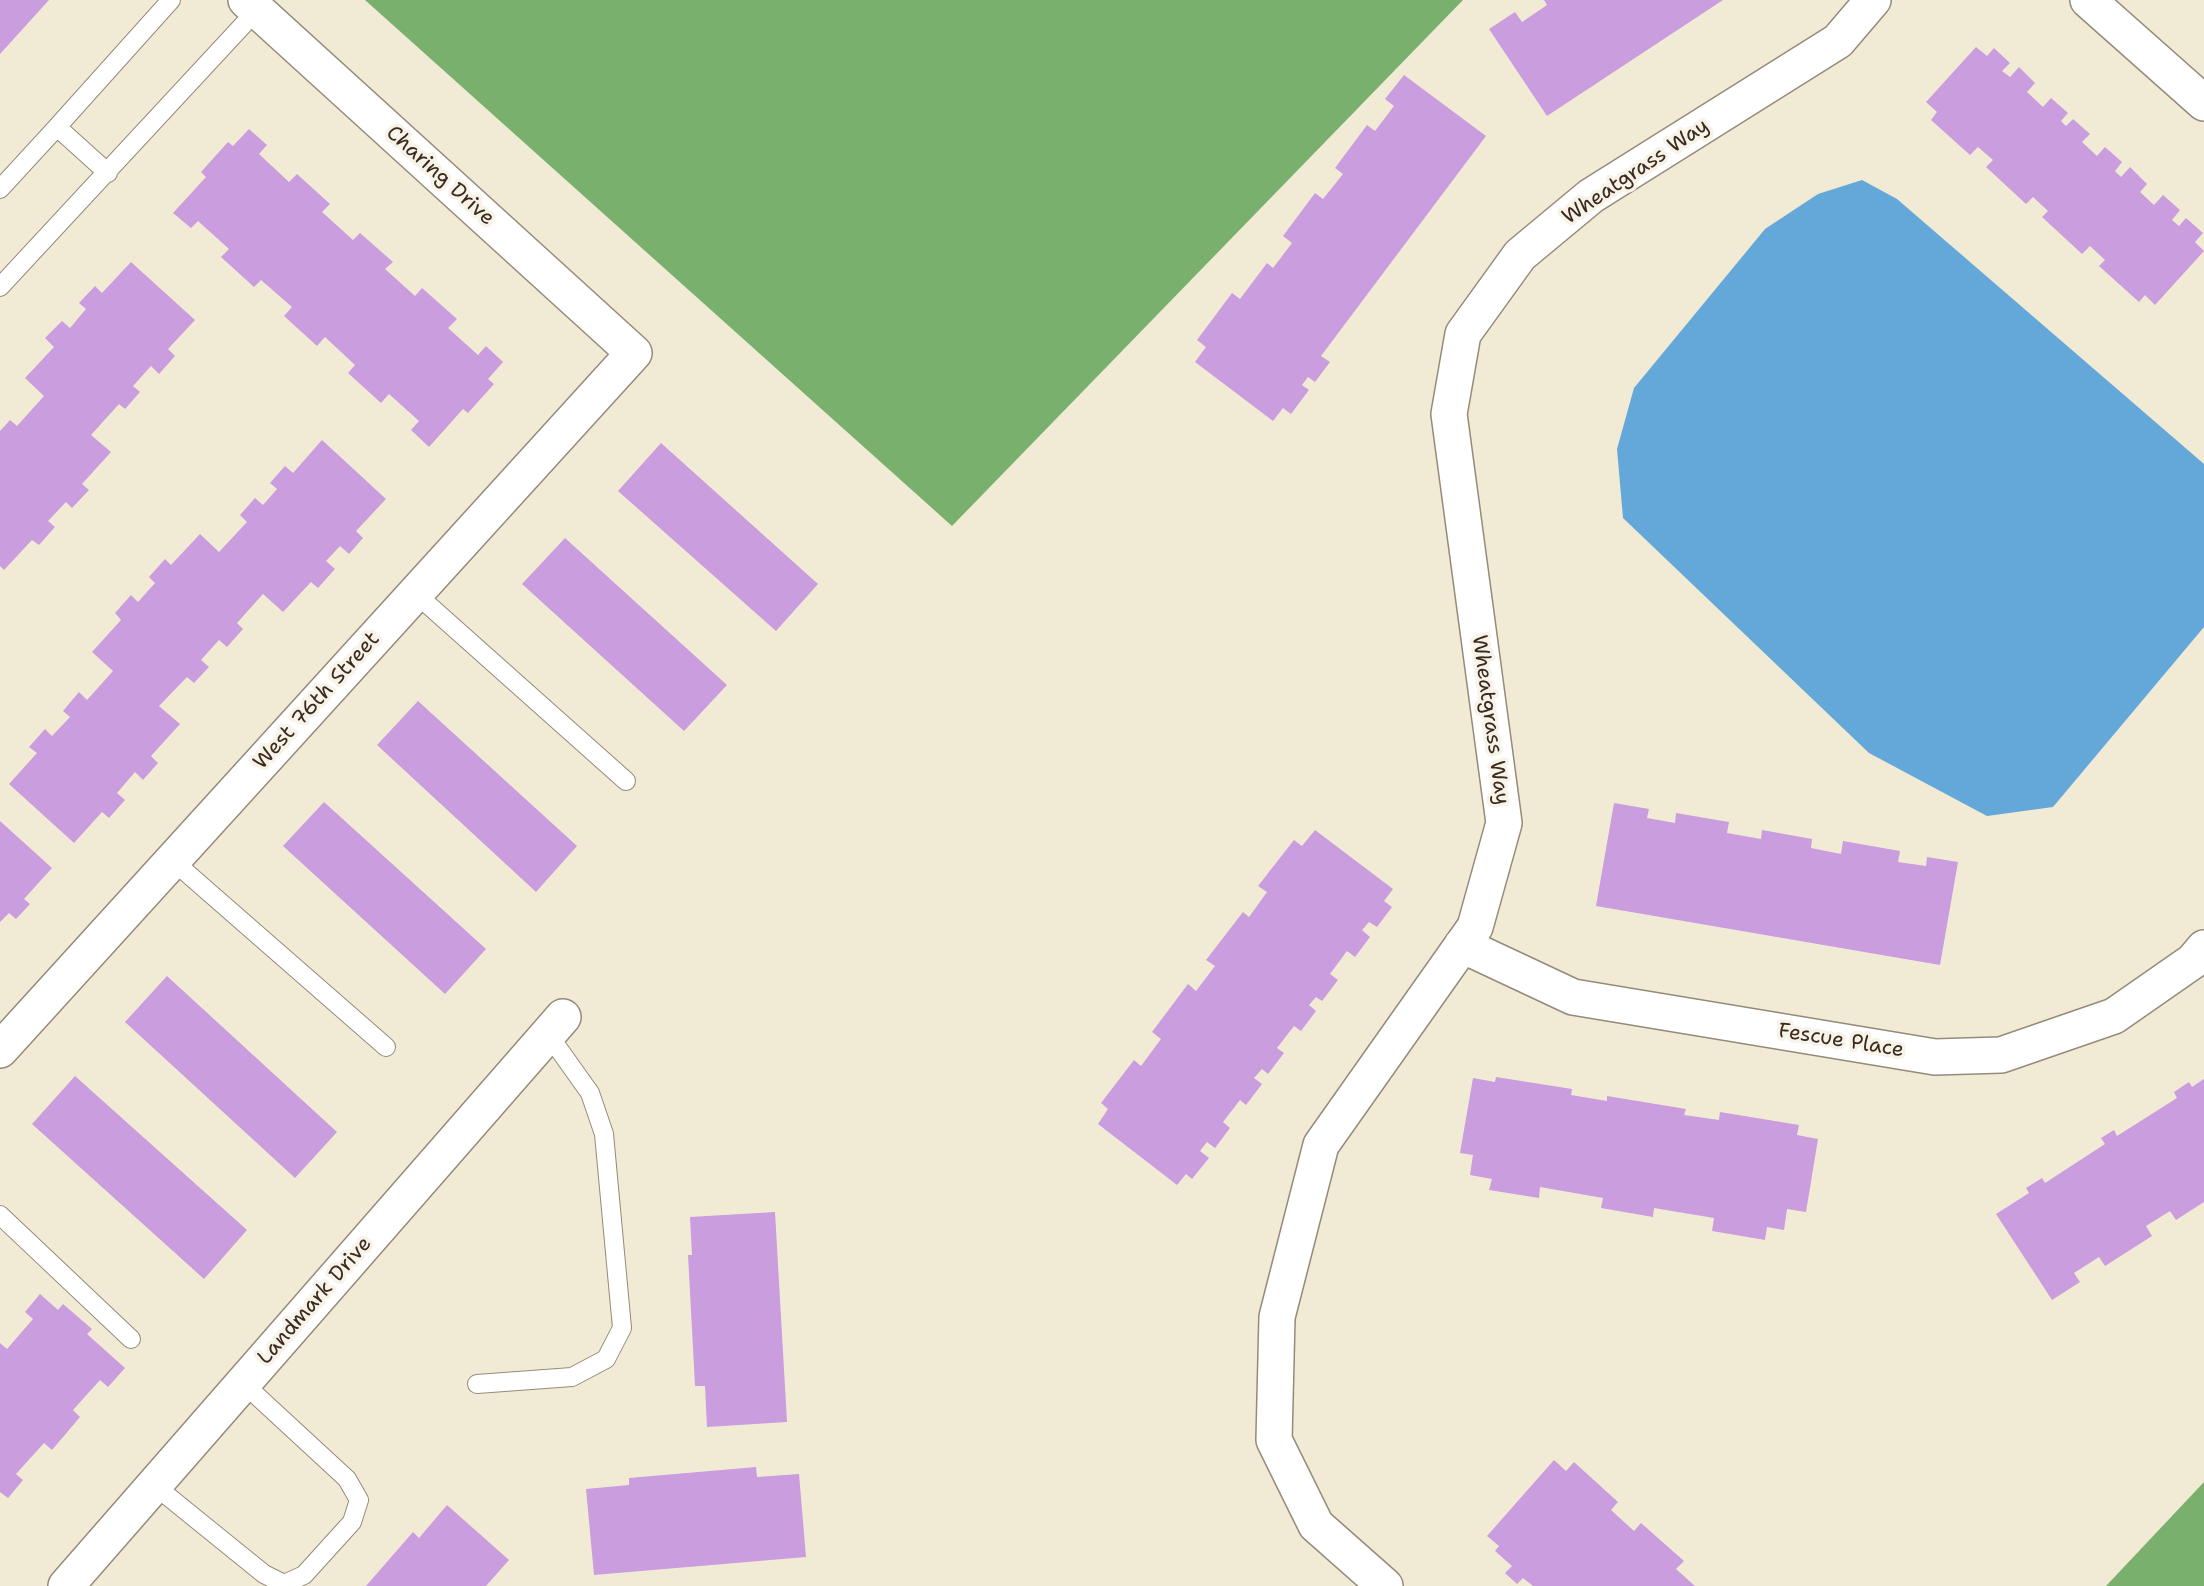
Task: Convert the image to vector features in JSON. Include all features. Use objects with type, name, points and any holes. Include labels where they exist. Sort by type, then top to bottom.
[{"type":"street","name":"Wheatgrass Way","points":[[1385,1586],[1316,1525],[1274,1440],[1277,1317],[1321,1145],[1475,926],[1504,823],[1449,414],[1464,334],[1520,255],[1581,205],[1838,41],[1874,0]]},
{"type":"street","points":[[2088,0],[2204,103]]},
{"type":"street","name":"Charing Drive","points":[[251,5],[634,353]]},
{"type":"street","name":"West 76th Street","points":[[0,1050],[634,353]]},
{"type":"street","name":"Fescue Place","points":[[1462,945],[1573,997],[1935,1057],[2001,1055],[2114,1016],[2193,961],[2204,948]]},
{"type":"street","name":"Landmark Drive","points":[[66,1586],[555,1026]]},
{"type":"lane","points":[[0,189],[171,0]]},
{"type":"lane","points":[[0,287],[108,173],[251,5]]},
{"type":"lane","points":[[57,127],[108,173]]},
{"type":"lane","points":[[415,593],[626,781]]},
{"type":"lane","points":[[172,860],[386,1046]]},
{"type":"lane","points":[[477,1384],[572,1377],[606,1359],[622,1328],[604,1134],[590,1093],[555,1026]]},
{"type":"lane","points":[[0,1215],[131,1339]]},
{"type":"lane","points":[[154,1485],[264,1574],[284,1584],[303,1576],[352,1522],[359,1500],[347,1479],[243,1383]]},
{"type":"green space","points":[[365,0],[1463,0],[952,526]]},
{"type":"green space","points":[[2204,1482],[2204,1586],[2106,1586]]},
{"type":"water","points":[[1862,180],[1897,199],[2204,464],[2204,627],[2053,807],[1987,816],[1869,753],[1623,518],[1617,449],[1634,388],[1765,229],[1818,194]]},
{"type":"building","points":[[0,0],[49,0],[0,54]]},
{"type":"building","points":[[1544,0],[1723,0],[1547,116],[1489,29],[1515,12],[1522,22],[1547,5]]},
{"type":"building","points":[[1976,47],[1987,56],[1994,48],[2010,63],[2002,71],[2010,77],[2019,67],[2035,83],[2027,92],[2043,107],[2051,98],[2068,113],[2061,121],[2066,126],[2073,119],[2090,134],[2082,142],[2097,156],[2105,147],[2122,162],[2115,171],[2121,177],[2130,167],[2147,184],[2140,192],[2154,205],[2163,195],[2180,210],[2172,220],[2179,226],[2186,218],[2203,233],[2195,242],[2204,251],[2155,305],[2145,295],[2139,302],[2099,266],[2105,260],[2090,246],[2082,254],[2042,217],[2048,211],[2033,197],[2026,204],[1986,167],[1993,160],[1978,147],[1970,155],[1931,120],[1937,112],[1926,102]]},
{"type":"building","points":[[1404,75],[1486,136],[1321,356],[1330,362],[1315,382],[1308,377],[1302,385],[1309,390],[1291,414],[1283,408],[1273,421],[1195,362],[1206,347],[1197,340],[1232,293],[1240,299],[1267,263],[1273,268],[1292,243],[1283,236],[1315,193],[1323,199],[1343,174],[1335,168],[1367,125],[1375,131],[1394,106],[1385,99]]},
{"type":"building","points":[[249,129],[267,145],[259,154],[289,182],[297,174],[330,204],[322,212],[353,240],[360,233],[393,262],[385,269],[415,296],[422,288],[457,319],[448,328],[478,355],[486,346],[503,362],[488,379],[494,384],[468,413],[463,409],[429,447],[411,430],[419,421],[389,394],[381,403],[348,373],[355,365],[325,337],[317,346],[284,316],[292,307],[261,280],[254,287],[221,257],[229,249],[198,221],[191,228],[173,213],[206,177],[201,172],[228,142],[233,146]]},
{"type":"building","points":[[131,262],[195,320],[168,349],[175,356],[159,374],[151,366],[133,386],[140,392],[125,409],[119,404],[91,435],[111,452],[82,484],[89,490],[72,508],[66,502],[48,521],[55,527],[39,545],[32,540],[4,570],[0,566],[0,431],[10,420],[17,426],[44,396],[25,378],[54,347],[45,338],[62,321],[70,328],[86,309],[79,303],[95,286],[102,293]]},
{"type":"building","points":[[322,440],[386,499],[356,531],[363,538],[349,554],[340,546],[326,561],[335,569],[318,588],[311,582],[283,612],[263,594],[237,623],[243,629],[227,647],[219,640],[201,660],[209,667],[194,683],[187,677],[159,706],[180,724],[151,756],[158,763],[143,780],[135,772],[117,793],[125,800],[109,818],[102,812],[74,843],[9,784],[37,753],[29,747],[45,729],[52,736],[70,717],[63,711],[79,692],[87,700],[113,671],[92,652],[121,620],[115,613],[131,595],[138,602],[155,583],[149,577],[165,559],[171,565],[200,534],[219,552],[247,522],[240,515],[255,498],[263,505],[277,489],[270,483],[285,466],[293,473]]},
{"type":"building","points":[[661,443],[818,584],[776,631],[618,491]]},
{"type":"building","points":[[565,538],[727,685],[684,731],[522,584]]},
{"type":"building","points":[[418,701],[577,846],[536,892],[377,745]]},
{"type":"building","points":[[324,802],[486,949],[445,994],[283,846]]},
{"type":"building","points":[[1614,803],[1649,809],[1647,818],[1675,823],[1676,813],[1729,822],[1727,833],[1761,839],[1762,830],[1812,839],[1811,848],[1841,854],[1843,841],[1900,851],[1898,862],[1926,866],[1927,857],[1958,862],[1940,965],[1596,906]]},
{"type":"building","points":[[0,821],[52,868],[24,899],[30,904],[16,919],[9,913],[0,922]]},
{"type":"building","points":[[1315,830],[1393,889],[1384,901],[1392,907],[1377,927],[1369,922],[1362,930],[1370,937],[1355,957],[1347,951],[1330,974],[1338,980],[1322,1001],[1316,997],[1309,1005],[1316,1011],[1301,1031],[1294,1026],[1277,1048],[1284,1053],[1268,1074],[1262,1069],[1254,1078],[1262,1084],[1246,1105],[1240,1100],[1223,1122],[1230,1128],[1215,1148],[1207,1142],[1200,1151],[1209,1158],[1192,1179],[1186,1174],[1177,1185],[1098,1124],[1108,1109],[1101,1103],[1134,1060],[1141,1066],[1161,1039],[1152,1032],[1188,984],[1196,991],[1215,966],[1206,960],[1243,912],[1249,917],[1267,892],[1258,886],[1294,840],[1302,846]]},
{"type":"building","points":[[167,976],[337,1132],[295,1178],[125,1022]]},
{"type":"building","points":[[75,1076],[247,1230],[204,1279],[32,1124]]},
{"type":"building","points":[[1496,1077],[1572,1089],[1571,1095],[1607,1101],[1607,1096],[1686,1109],[1684,1115],[1719,1120],[1720,1112],[1799,1125],[1797,1135],[1818,1139],[1806,1212],[1787,1209],[1784,1230],[1767,1227],[1765,1240],[1712,1231],[1714,1218],[1654,1208],[1653,1217],[1601,1208],[1603,1198],[1540,1187],[1539,1198],[1489,1190],[1492,1179],[1470,1175],[1473,1155],[1460,1153],[1473,1078],[1495,1082]]},
{"type":"building","points":[[2204,1079],[2204,1202],[2176,1220],[2170,1211],[2146,1226],[2152,1236],[2105,1266],[2099,1257],[2074,1273],[2080,1282],[2052,1300],[1996,1214],[2029,1193],[2026,1188],[2042,1178],[2045,1183],[2105,1144],[2101,1138],[2114,1130],[2117,1136],[2177,1098],[2174,1092],[2189,1082],[2192,1087]]},
{"type":"building","points":[[775,1212],[787,1422],[707,1427],[705,1386],[695,1386],[688,1255],[692,1255],[690,1217]]},
{"type":"building","points":[[40,1294],[58,1310],[63,1304],[92,1329],[87,1334],[125,1368],[108,1387],[100,1380],[73,1410],[80,1417],[52,1450],[44,1443],[16,1474],[23,1480],[8,1498],[0,1492],[0,1343],[7,1349],[33,1319],[25,1312]]},
{"type":"building","points":[[1554,1460],[1566,1471],[1574,1462],[1618,1502],[1611,1510],[1634,1531],[1641,1523],[1684,1561],[1676,1569],[1695,1586],[1533,1586],[1523,1578],[1517,1584],[1505,1573],[1512,1566],[1495,1551],[1499,1546],[1487,1536]]},
{"type":"building","points":[[756,1467],[757,1477],[799,1474],[806,1557],[594,1575],[586,1489],[629,1485],[629,1478]]},
{"type":"building","points":[[447,1505],[509,1560],[486,1586],[366,1586],[413,1532],[419,1538]]}]
